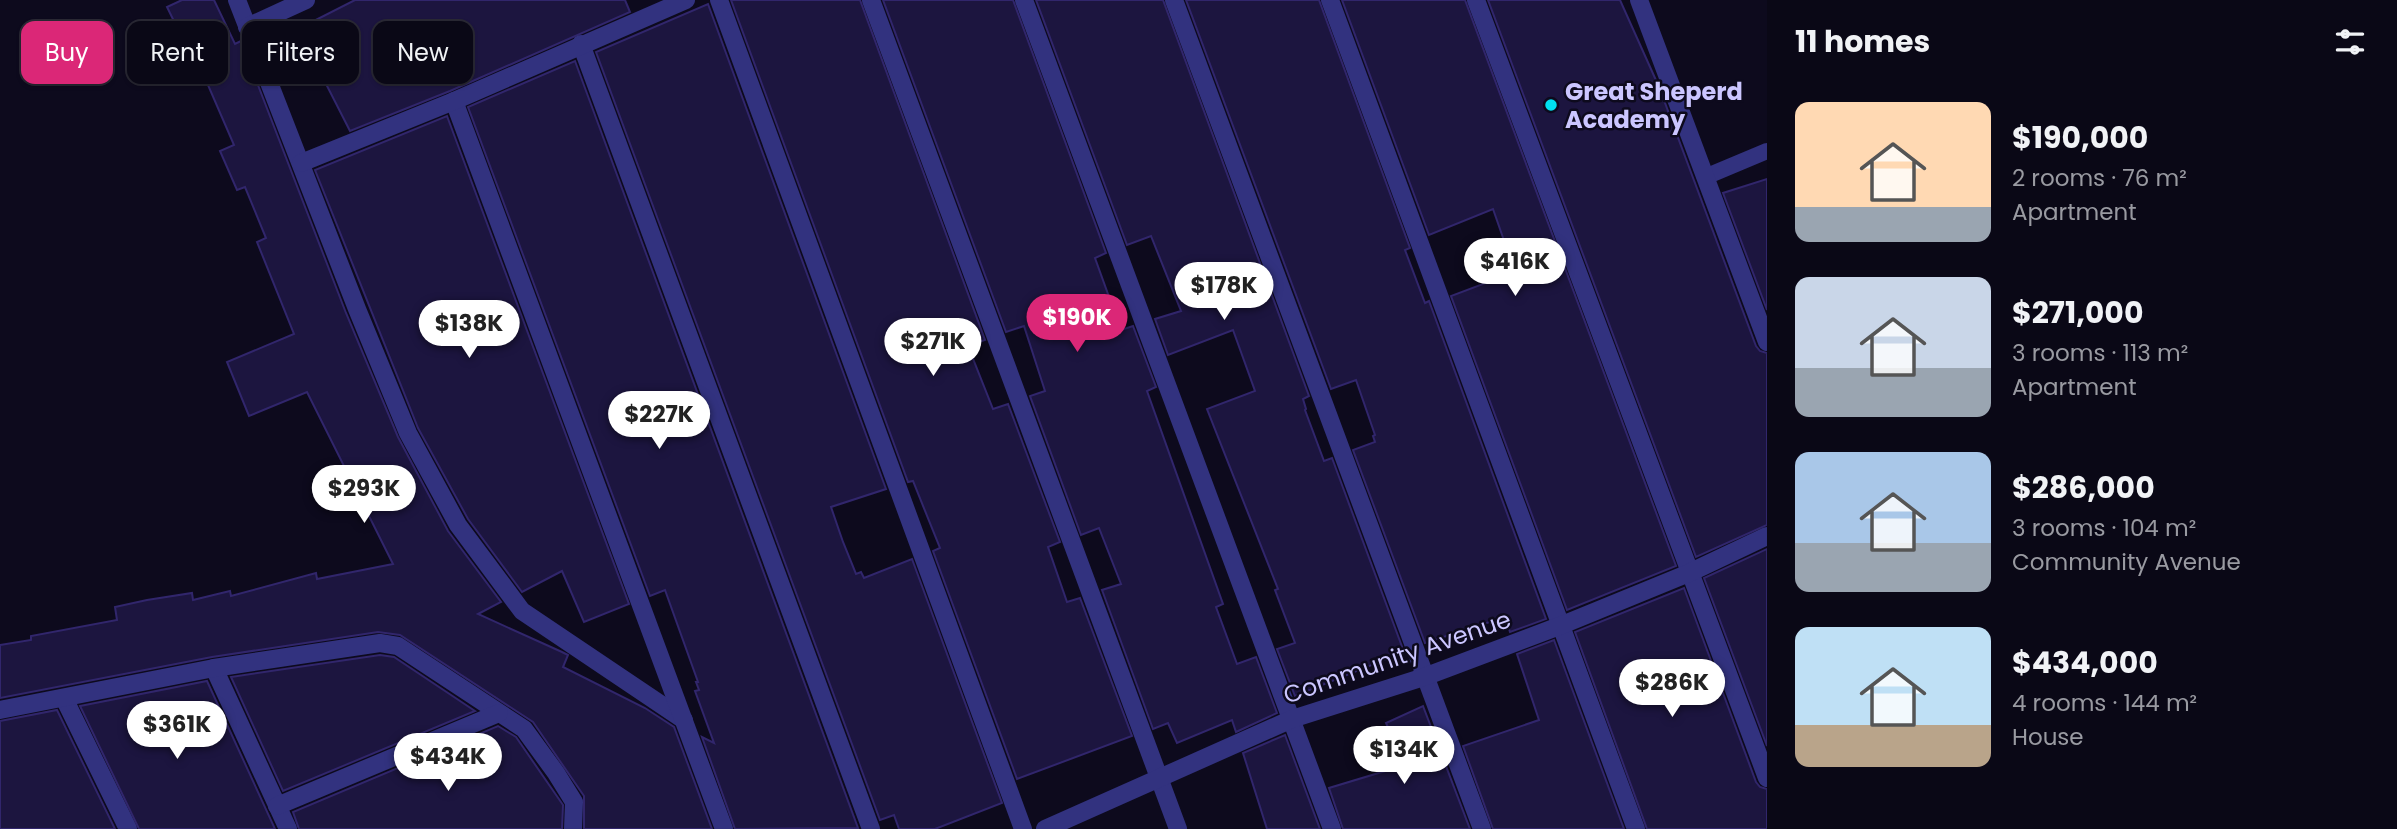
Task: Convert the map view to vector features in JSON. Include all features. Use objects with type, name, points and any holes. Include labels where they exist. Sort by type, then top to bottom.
[{"type":"street","points":[[237,0],[245,21]]},
{"type":"street","points":[[260,21],[306,0]]},
{"type":"street","points":[[301,163],[454,101],[687,0]]},
{"type":"street","points":[[719,0],[1023,829]]},
{"type":"street","points":[[871,0],[1178,829]]},
{"type":"street","points":[[1024,0],[1332,829]]},
{"type":"street","points":[[1174,0],[1482,829]]},
{"type":"street","points":[[1330,0],[1636,829]]},
{"type":"street","points":[[1476,0],[1767,778]]},
{"type":"street","points":[[1639,0],[1767,342]]},
{"type":"street","points":[[581,44],[871,829]]},
{"type":"street","points":[[270,84],[356,309],[408,433],[458,525],[522,611],[684,720]]},
{"type":"street","points":[[454,101],[723,829]]},
{"type":"street","name":"Community Avenue","points":[[1045,829],[1292,719],[1424,677],[1562,625],[1689,573],[1767,536]]},
{"type":"street","points":[[0,710],[214,668],[380,643],[389,644],[414,656],[524,730],[556,773],[573,802],[573,829]]},
{"type":"street","points":[[214,668],[288,829]]},
{"type":"street","points":[[64,698],[128,829]]},
{"type":"street","points":[[277,806],[499,713]]},
{"type":"lane","points":[[1705,177],[1767,151]]},
{"type":"building","points":[[182,0],[214,0],[224,21],[174,21],[167,7]]},
{"type":"building","points":[[355,0],[625,0],[630,12],[473,81],[473,21],[373,21],[373,84],[466,84],[350,131],[326,84],[359,84],[359,21],[314,21]]},
{"type":"building","points":[[731,0],[860,0],[985,340],[968,346],[993,409],[1008,404],[1060,542],[1048,547],[1067,602],[1080,598],[1132,736],[1017,779],[933,551],[940,548],[913,481],[908,482]]},
{"type":"building","points":[[883,0],[1013,0],[1106,253],[1095,258],[1121,330],[1133,326],[1156,387],[1147,391],[1223,604],[1216,607],[1237,664],[1256,657],[1277,713],[1236,732],[1232,720],[1177,743],[1168,723],[1153,729],[1102,590],[1121,584],[1099,528],[1081,535],[1030,396],[1045,391],[1024,326],[1006,332]]},
{"type":"building","points":[[1036,0],[1163,0],[1309,396],[1303,399],[1305,410],[1324,461],[1332,458],[1404,652],[1295,696],[1277,649],[1295,643],[1275,590],[1278,589],[1207,409],[1255,391],[1233,330],[1168,355],[1155,319],[1181,311],[1151,236],[1127,245]]},
{"type":"building","points":[[1186,0],[1319,0],[1410,248],[1405,250],[1425,303],[1429,301],[1546,619],[1510,632],[1505,617],[1425,643],[1353,450],[1375,442],[1356,380],[1331,389]]},
{"type":"building","points":[[1342,0],[1465,0],[1676,566],[1567,610],[1451,296],[1515,272],[1493,209],[1429,235]]},
{"type":"building","points":[[1488,0],[1620,0],[1659,87],[1756,346],[1767,353],[1767,525],[1696,557]]},
{"type":"building","points":[[708,4],[886,489],[831,507],[843,542],[856,574],[861,572],[864,578],[912,559],[1002,803],[935,829],[899,829],[894,815],[880,820],[596,52]]},
{"type":"building","points":[[228,29],[235,44],[241,41],[242,44],[242,84],[258,84],[346,313],[398,437],[448,531],[501,602],[478,614],[568,655],[563,667],[645,708],[674,727],[712,829],[584,829],[584,796],[533,722],[400,635],[378,632],[212,657],[0,698],[0,645],[31,640],[31,636],[117,620],[115,607],[147,600],[192,593],[193,600],[230,591],[231,596],[316,573],[317,579],[393,564],[307,392],[249,416],[227,362],[294,334],[257,242],[266,238],[245,187],[237,190],[220,151],[234,145],[208,84],[228,84]]},
{"type":"building","points":[[575,61],[858,828],[735,829],[702,737],[714,743],[695,691],[699,690],[698,682],[665,590],[650,596],[468,107]]},
{"type":"building","points":[[447,116],[629,604],[584,622],[562,571],[522,592],[468,519],[418,428],[315,170]]},
{"type":"building","points":[[1767,179],[1767,310],[1723,193]]},
{"type":"building","points":[[1767,549],[1767,746],[1704,578]]},
{"type":"building","points":[[1684,588],[1756,782],[1767,789],[1767,829],[1647,829],[1575,632]]},
{"type":"building","points":[[1554,640],[1624,829],[1493,829],[1463,746],[1539,720],[1517,654]]},
{"type":"building","points":[[380,655],[394,657],[475,711],[283,791],[231,677]]},
{"type":"building","points":[[207,681],[275,829],[139,829],[80,706]]},
{"type":"building","points":[[1423,706],[1470,829],[1343,829],[1329,788],[1405,765],[1386,723]]},
{"type":"building","points":[[57,710],[115,829],[0,829],[0,721]]},
{"type":"building","points":[[498,726],[516,737],[563,805],[562,829],[299,829],[293,812]]},
{"type":"building","points":[[1285,735],[1320,829],[1267,829],[1243,753]]},
{"type":"place","name":"Great Sheperd Academy","points":[[1551,105]]}]
